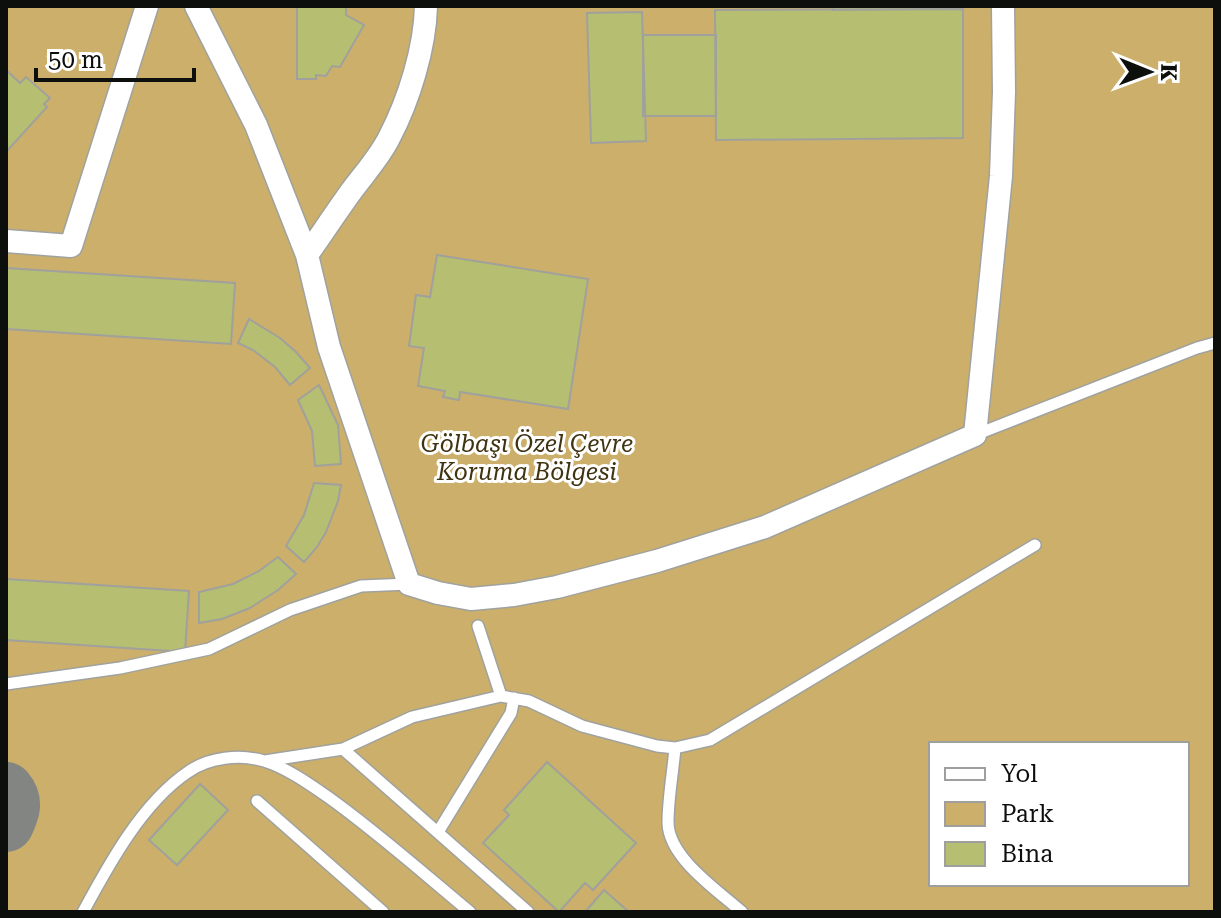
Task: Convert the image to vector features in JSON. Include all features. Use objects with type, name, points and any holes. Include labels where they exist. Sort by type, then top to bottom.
[{"type":"street","points":[[6,241],[71,246],[147,6]]},
{"type":"street","points":[[196,6],[256,125],[307,255],[329,347],[409,584],[471,599],[557,587],[643,565],[765,527],[975,435],[1001,176],[1003,6]]},
{"type":"street","points":[[307,255],[390,137],[420,51],[426,6]]},
{"type":"lane","points":[[975,435],[1215,343]]},
{"type":"lane","points":[[83,912],[117,852],[147,810],[190,770],[216,759],[265,761],[343,749],[412,717],[501,696],[529,701],[582,726],[657,746],[675,748],[710,740],[1035,545]]},
{"type":"lane","points":[[6,684],[120,668],[209,649],[290,610],[361,586],[409,584]]},
{"type":"lane","points":[[478,626],[501,696]]},
{"type":"lane","points":[[438,832],[511,713],[514,698]]},
{"type":"lane","points":[[675,748],[668,825],[672,839],[680,856],[742,912]]},
{"type":"lane","points":[[343,749],[528,912]]},
{"type":"lane","points":[[265,761],[304,781],[353,815],[470,912]]},
{"type":"lane","points":[[257,801],[383,912]]},
{"type":"green space","name":"Gölbaşı Özel Çevre Koruma Bölgesi","points":[[6,6],[1215,6],[1215,912],[6,912]]},
{"type":"building","points":[[297,6],[346,6],[346,15],[364,25],[340,67],[332,66],[326,76],[297,79]]},
{"type":"building","points":[[833,6],[953,6],[953,9],[833,10]]},
{"type":"building","points":[[963,9],[963,138],[716,140],[715,10]]},
{"type":"building","points":[[642,12],[646,141],[591,143],[587,13]]},
{"type":"building","points":[[643,35],[716,35],[716,116],[643,116]]},
{"type":"building","points":[[6,70],[20,83],[26,77],[50,98],[44,104],[47,107],[6,152]]},
{"type":"building","points":[[437,255],[588,279],[568,409],[460,392],[459,400],[443,397],[445,391],[418,386],[424,348],[409,346],[416,295],[430,297]]},
{"type":"building","points":[[6,268],[235,283],[231,344],[6,329]]},
{"type":"building","points":[[249,319],[280,338],[310,368],[290,385],[275,367],[238,343]]},
{"type":"building","points":[[319,385],[338,425],[341,464],[315,466],[312,431],[298,400]]},
{"type":"building","points":[[314,483],[341,485],[326,532],[304,562],[286,546],[304,515]]},
{"type":"building","points":[[278,557],[296,574],[278,590],[250,608],[222,619],[199,623],[199,592],[233,584]]},
{"type":"building","points":[[6,579],[189,591],[185,652],[6,640]]},
{"type":"building","points":[[547,762],[636,843],[593,890],[585,883],[559,912],[483,843],[509,815],[504,810]]},
{"type":"building","points":[[200,784],[228,810],[177,865],[149,840]]},
{"type":"building","points":[[604,890],[629,912],[585,912]]},
{"type":"taxiway","points":[[6,790],[12,807],[6,824]]}]
